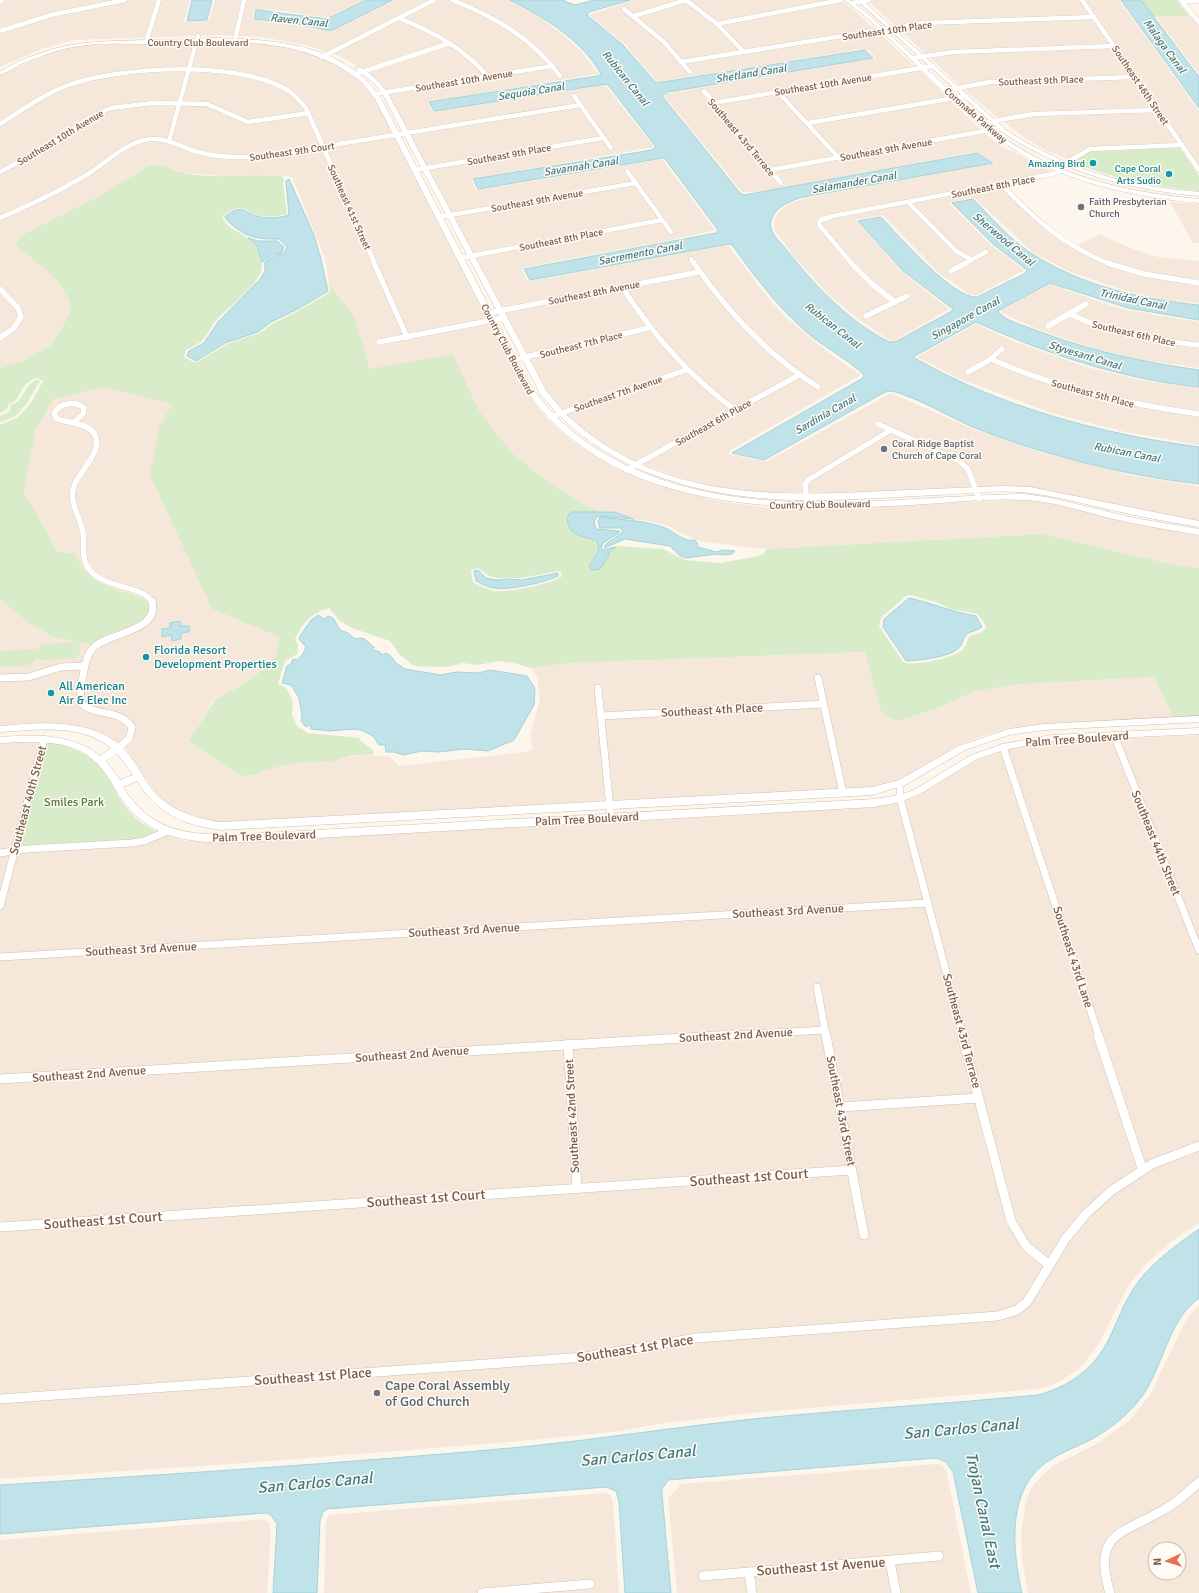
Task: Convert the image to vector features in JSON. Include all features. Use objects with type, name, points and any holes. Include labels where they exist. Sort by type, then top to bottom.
[{"type":"main road","name":"Country Club Boulevard","points":[[1,71],[36,52],[66,43],[94,40],[236,38],[283,41],[328,54],[363,72],[385,93],[524,358],[544,393],[560,413],[585,435],[636,464],[673,478],[717,490],[806,502],[1025,497],[1041,499],[1120,518],[1196,527]]},
{"type":"main road","name":"Country Club Boulevard","points":[[236,38],[276,45],[322,57],[356,74],[366,82],[376,94],[530,391],[550,417],[570,435],[588,448],[626,470],[661,483],[712,497],[765,505],[976,490],[1017,489],[1044,491],[1196,527]]},
{"type":"street","points":[[0,31],[51,15],[125,0]]},
{"type":"street","points":[[147,40],[159,0]]},
{"type":"street","points":[[236,38],[244,0]]},
{"type":"street","points":[[322,57],[434,0]]},
{"type":"street","points":[[452,0],[485,14],[512,29],[531,44],[553,66],[560,76]]},
{"type":"street","points":[[634,16],[686,0],[717,24],[744,52]]},
{"type":"street","points":[[717,24],[841,0]]},
{"type":"street","points":[[850,2],[869,0]]},
{"type":"street","name":"Southeast 46th Street","points":[[1082,0],[1199,170]]},
{"type":"street","name":"Coronado Parkway","points":[[860,1],[1001,128],[1031,148],[1064,164],[1130,184],[1199,194]]},
{"type":"street","points":[[1182,1],[1199,1]]},
{"type":"street","points":[[1182,1],[1199,22]]},
{"type":"street","name":"Coronado Parkway","points":[[850,2],[913,58],[982,123],[1018,149],[1061,170],[1132,191],[1199,201]]},
{"type":"street","points":[[624,9],[664,42],[690,72]]},
{"type":"street","name":"Southeast 10th Place","points":[[681,62],[929,22],[1094,17]]},
{"type":"street","points":[[398,18],[427,30],[450,43],[473,60],[488,76]]},
{"type":"street","points":[[169,140],[197,38]]},
{"type":"street","points":[[356,74],[450,43]]},
{"type":"street","points":[[913,58],[961,51],[1114,46]]},
{"type":"street","name":"Southeast 10th Avenue","points":[[376,94],[553,66]]},
{"type":"street","name":"Southeast 10th Avenue","points":[[713,102],[933,66]]},
{"type":"street","points":[[0,124],[42,97],[85,80],[125,74],[188,71]]},
{"type":"street","name":"Southeast 41st Street","points":[[188,71],[234,73],[272,82],[296,95],[304,104],[407,337]]},
{"type":"street","name":"Southeast 9th Place","points":[[947,90],[990,82],[1135,77]]},
{"type":"street","name":"Southeast 43rd Terrace","points":[[704,91],[781,183]]},
{"type":"street","points":[[778,92],[838,157]]},
{"type":"street","points":[[574,96],[611,148]]},
{"type":"street","points":[[808,124],[966,96]]},
{"type":"street","name":"Southeast 10th Avenue","points":[[0,172],[38,152],[102,111],[125,105],[198,103],[216,106],[236,118],[248,122],[309,113]]},
{"type":"street","name":"Southeast 9th Court","points":[[0,218],[64,188],[133,144],[151,139],[169,140],[198,152],[234,157],[265,156],[580,105]]},
{"type":"street","points":[[982,123],[1034,114],[1158,110]]},
{"type":"street","name":"Southeast 9th Avenue","points":[[770,170],[1001,128]]},
{"type":"street","name":"Southeast 9th Place","points":[[415,170],[603,138]]},
{"type":"street","points":[[1061,170],[1064,164],[1085,151],[1096,148],[1182,145]]},
{"type":"street","name":"Southeast 8th Place","points":[[895,302],[882,293],[860,273],[820,226],[819,223],[821,220],[833,216],[1053,174],[1061,170]]},
{"type":"street","points":[[627,171],[671,232]]},
{"type":"street","name":"Southeast 9th Avenue","points":[[439,217],[636,183]]},
{"type":"street","points":[[1001,184],[1048,230],[1083,252],[1134,272],[1162,278],[1199,283]]},
{"type":"street","points":[[908,202],[956,251],[972,260]]},
{"type":"street","name":"Southeast 8th Place","points":[[460,258],[662,220]]},
{"type":"street","points":[[951,271],[986,252]]},
{"type":"street","points":[[691,259],[718,298],[743,328],[799,375],[818,387]]},
{"type":"street","name":"Southeast 8th Avenue","points":[[379,342],[493,320],[502,314],[622,287],[699,272]]},
{"type":"street","points":[[622,287],[648,328],[686,370],[735,410]]},
{"type":"street","points":[[0,289],[18,308],[21,317],[14,328],[0,338]]},
{"type":"street","points":[[866,316],[907,296]]},
{"type":"street","name":"Southeast 6th Place","points":[[1048,326],[1086,304]]},
{"type":"street","name":"Southeast 8th Avenue","points":[[489,312],[502,314]]},
{"type":"street","name":"Southeast 6th Place","points":[[1070,314],[1085,322],[1118,331],[1161,340],[1199,345]]},
{"type":"street","name":"Southeast 7th Place","points":[[513,360],[648,328]]},
{"type":"street","points":[[968,372],[991,359],[1002,349]]},
{"type":"street","name":"Southeast 5th Place","points":[[991,359],[1025,373],[1095,395],[1145,406],[1199,414]]},
{"type":"street","name":"Southeast 7th Avenue","points":[[550,417],[686,370]]},
{"type":"street","name":"Southeast 6th Place","points":[[626,470],[799,375]]},
{"type":"street","points":[[73,423],[83,414],[84,408],[82,406],[68,404],[56,410],[54,413],[57,419],[85,427],[96,434],[97,442],[89,464],[75,483],[73,495],[83,535],[84,560],[93,574],[109,583],[148,596],[154,608],[149,619],[137,628],[105,638],[98,642],[91,650],[85,666],[80,703],[85,708],[124,718],[132,727],[128,739],[100,760]]},
{"type":"street","points":[[878,424],[959,461],[968,469],[980,499]]},
{"type":"street","points":[[806,502],[805,485],[808,480],[891,430]]},
{"type":"street","points":[[0,678],[29,676],[61,667],[85,666]]},
{"type":"street","points":[[818,678],[846,805]]},
{"type":"street","points":[[598,688],[611,818]]},
{"type":"street","name":"Southeast 4th Place","points":[[601,716],[824,704]]},
{"type":"street","name":"Palm Tree Boulevard","points":[[0,729],[47,726],[88,732],[105,739],[118,748],[153,797],[173,813],[197,823],[221,826],[872,791],[900,784],[918,775],[954,752],[994,736],[1038,728],[1199,719]]},
{"type":"street","points":[[1108,724],[1114,735]]},
{"type":"street","points":[[44,739],[47,726]]},
{"type":"street","name":"Palm Tree Boulevard","points":[[0,740],[44,739],[78,746],[100,760],[137,812],[151,823],[168,832],[200,839],[235,839],[874,803],[900,798],[916,792],[974,757],[1003,746],[1051,738],[1199,731]]},
{"type":"street","name":"Southeast 44th Street","points":[[1114,735],[1199,950]]},
{"type":"street","points":[[994,736],[1003,746]]},
{"type":"street","name":"Southeast 40th Street","points":[[0,906],[44,739]]},
{"type":"street","name":"Southeast 43rd Lane","points":[[1003,746],[1142,1168]]},
{"type":"street","points":[[118,785],[139,776]]},
{"type":"street","name":"Southeast 43rd Terrace","points":[[900,784],[900,798],[1016,1234],[1025,1246],[1048,1264]]},
{"type":"street","points":[[0,853],[27,849],[132,844],[168,832]]},
{"type":"street","name":"Southeast 3rd Avenue","points":[[0,957],[928,903]]},
{"type":"street","name":"Southeast 43rd Street","points":[[817,988],[864,1235]]},
{"type":"street","name":"Southeast 2nd Avenue","points":[[0,1079],[568,1044],[825,1030]]},
{"type":"street","name":"Southeast 42nd Street","points":[[568,1044],[577,1188]]},
{"type":"street","points":[[840,1106],[979,1098]]},
{"type":"street","name":"Southeast 1st Place","points":[[0,1399],[585,1356],[697,1338],[998,1316],[1014,1312],[1027,1302],[1048,1264],[1086,1214],[1115,1187],[1142,1168],[1165,1157],[1199,1146]]},
{"type":"street","name":"Southeast 1st Court","points":[[0,1227],[852,1170]]},
{"type":"street","points":[[1110,1593],[1106,1580],[1104,1554],[1110,1540],[1121,1532],[1167,1508],[1199,1482]]},
{"type":"street","name":"Southeast 1st Avenue","points":[[703,1576],[939,1556]]},
{"type":"street","points":[[890,1561],[896,1593]]},
{"type":"street","points":[[749,1572],[752,1593]]},
{"type":"street","points":[[482,1593],[543,1590],[590,1584]]},
{"type":"shaded area","points":[[0,0],[190,0],[184,21],[186,22],[209,21],[215,0],[364,0],[327,18],[284,11],[254,10],[252,19],[254,20],[290,24],[331,32],[396,0],[506,0],[536,15],[558,31],[581,51],[598,74],[427,102],[432,111],[605,85],[654,147],[471,179],[475,189],[505,186],[662,159],[715,230],[671,240],[521,268],[527,280],[531,281],[728,245],[782,314],[825,350],[861,375],[729,451],[729,454],[766,462],[891,393],[973,429],[1043,453],[1135,476],[1199,486],[1199,521],[1030,487],[1002,486],[819,495],[780,495],[718,487],[675,476],[639,463],[607,446],[588,433],[568,417],[548,392],[389,95],[380,82],[366,71],[342,57],[309,46],[263,37],[223,35],[75,40],[44,48],[0,67]]},
{"type":"shaded area","points":[[633,0],[841,0],[920,71],[982,131],[1001,146],[1053,172],[1000,183],[1037,219],[1075,247],[1099,234],[1130,248],[1158,257],[1199,261],[1199,303],[1172,301],[1130,292],[1070,272],[1032,252],[976,199],[972,198],[949,203],[990,244],[1024,270],[975,296],[970,295],[938,272],[883,215],[856,220],[900,270],[949,309],[895,340],[889,340],[854,316],[830,296],[796,259],[775,231],[774,222],[778,213],[787,205],[805,198],[995,163],[978,152],[975,152],[760,192],[742,192],[665,97],[665,94],[876,58],[869,50],[863,49],[657,82],[625,44],[589,15]]},
{"type":"shaded area","points":[[867,0],[1119,0],[1199,111],[1199,172],[1181,145],[1088,148],[1068,159],[1047,151],[1025,138],[966,91]]},
{"type":"shaded area","points":[[1192,16],[1199,22],[1199,74],[1157,18]]},
{"type":"shaded area","points":[[216,41],[275,46],[311,54],[335,64],[364,84],[375,98],[523,387],[543,414],[558,429],[585,450],[614,467],[647,481],[684,493],[724,502],[771,508],[817,509],[1017,500],[1041,501],[1119,520],[1199,535],[1199,568],[1179,566],[1042,534],[767,549],[753,548],[699,541],[662,524],[634,519],[614,512],[601,512],[582,504],[551,484],[512,453],[478,409],[453,354],[370,370],[354,316],[329,284],[325,258],[292,177],[269,175],[236,177],[183,173],[164,165],[148,166],[101,195],[22,235],[15,244],[56,279],[69,300],[71,312],[51,345],[24,361],[0,368],[0,75],[50,53],[81,45]]},
{"type":"shaded area","points":[[1170,202],[1199,204],[1199,243],[1193,243]]},
{"type":"shaded area","points":[[1050,284],[1127,310],[1199,322],[1199,368],[1137,359],[1094,348],[1042,331],[1002,313],[1002,310]]},
{"type":"shaded area","points":[[976,324],[1015,342],[1086,367],[1140,380],[1199,388],[1199,445],[1121,431],[1052,413],[958,378],[917,357]]},
{"type":"shaded area","points":[[104,387],[172,403],[160,424],[212,609],[279,637],[276,657],[250,680],[215,699],[188,741],[241,776],[257,775],[263,771],[293,763],[334,761],[361,754],[390,757],[399,766],[527,752],[533,749],[530,735],[540,700],[537,676],[530,668],[571,663],[865,652],[898,721],[938,708],[976,691],[1020,684],[1154,677],[1173,717],[1043,724],[1007,729],[988,734],[959,745],[899,780],[870,787],[222,822],[210,821],[184,814],[157,795],[125,747],[100,732],[81,726],[53,723],[0,725],[0,599],[25,620],[91,644],[116,631],[140,625],[146,600],[99,583],[82,568],[75,553],[58,552],[24,492],[36,428],[54,399]]},
{"type":"shaded area","points":[[1199,735],[1199,1223],[1169,1243],[1145,1265],[1128,1286],[1097,1347],[1080,1368],[1064,1379],[1050,1386],[1036,1389],[762,1412],[657,1424],[621,1431],[521,1441],[245,1463],[0,1479],[0,743],[41,743],[20,824],[163,834],[187,841],[227,843],[875,807],[902,802],[919,795],[977,760],[1005,750],[1052,742]]},
{"type":"shaded area","points":[[1199,1305],[1199,1593],[1028,1593],[1022,1559],[1021,1535],[1026,1501],[1031,1489],[1036,1482],[1054,1465],[1095,1445],[1129,1421],[1150,1395],[1186,1320]]},
{"type":"shaded area","points":[[937,1464],[943,1466],[947,1473],[971,1593],[677,1593],[668,1498],[681,1484]]},
{"type":"shaded area","points":[[606,1493],[611,1495],[613,1503],[619,1593],[324,1593],[326,1521],[329,1515]]},
{"type":"shaded area","points":[[264,1519],[270,1523],[271,1531],[267,1593],[0,1593],[0,1540]]},
{"type":"green space","points":[[1140,0],[1177,0],[1189,16],[1153,17]]},
{"type":"green space","points":[[1178,145],[1199,176],[1199,191],[1133,181],[1068,161],[1085,151]]},
{"type":"green space","points":[[164,165],[179,172],[196,175],[270,175],[282,176],[285,180],[283,182],[287,214],[274,216],[255,215],[244,208],[237,208],[222,216],[228,226],[254,243],[262,262],[262,268],[253,284],[219,317],[212,325],[206,336],[196,345],[186,350],[184,357],[193,362],[197,362],[227,344],[260,333],[274,323],[330,292],[329,284],[354,316],[370,369],[453,354],[478,409],[512,453],[551,484],[582,504],[601,512],[571,512],[589,538],[597,541],[599,549],[589,566],[608,557],[610,551],[617,546],[663,549],[685,560],[721,563],[758,556],[763,554],[767,549],[1042,534],[1179,566],[1199,568],[1199,716],[1173,717],[1154,677],[1020,684],[976,691],[938,708],[898,721],[890,718],[881,711],[865,652],[571,663],[530,668],[514,663],[498,661],[478,665],[463,663],[448,667],[414,666],[400,655],[390,641],[352,628],[339,620],[329,608],[313,615],[301,628],[295,639],[298,645],[297,654],[285,661],[278,684],[285,687],[288,691],[293,703],[292,715],[298,727],[308,733],[360,738],[359,740],[372,749],[374,754],[353,755],[334,761],[293,763],[263,771],[257,775],[241,776],[188,741],[216,699],[250,680],[276,657],[279,637],[212,609],[150,475],[160,424],[172,404],[104,387],[54,399],[36,428],[24,492],[58,552],[75,553],[82,568],[99,583],[146,600],[150,612],[140,625],[116,631],[91,644],[80,642],[81,645],[79,655],[75,658],[40,660],[36,657],[34,661],[25,666],[0,667],[0,651],[34,649],[37,651],[38,647],[43,644],[78,642],[51,636],[25,620],[0,599],[0,425],[18,417],[31,403],[43,381],[36,378],[30,381],[25,385],[17,399],[9,404],[6,410],[0,413],[0,368],[24,361],[51,345],[71,312],[69,300],[56,279],[15,244],[22,235],[101,195],[148,166]],"holes":[[[478,568],[489,576],[497,578],[522,578],[558,571],[561,572],[562,576],[550,582],[529,587],[508,591],[493,591],[473,582],[471,570]],[[910,595],[936,602],[951,609],[977,614],[984,622],[986,628],[980,633],[970,636],[964,648],[949,657],[933,661],[904,663],[879,626],[881,618],[906,596]]]},
{"type":"green space","points":[[36,380],[40,381],[27,403],[16,416],[0,422],[0,416],[10,411],[11,405],[16,403],[22,397],[31,383]]},
{"type":"green space","name":"Smiles Park","points":[[46,743],[62,745],[78,751],[93,760],[105,772],[121,800],[130,812],[141,822],[160,833],[144,839],[17,849],[29,811]]},
{"type":"water","points":[[192,0],[212,0],[207,20],[187,21]]},
{"type":"water","name":"Raven Canal","points":[[366,0],[393,0],[331,31],[292,23],[254,19],[256,10],[327,19]]},
{"type":"water","points":[[509,0],[562,0],[575,5],[594,0],[630,0],[589,12],[587,15],[623,45],[656,83],[865,50],[873,58],[668,92],[662,96],[740,193],[744,195],[977,153],[993,163],[803,197],[781,207],[773,216],[771,228],[773,234],[807,275],[845,313],[859,324],[889,342],[897,341],[952,311],[953,309],[902,270],[858,221],[881,217],[926,264],[954,288],[967,295],[977,297],[1026,273],[1027,270],[993,244],[952,203],[973,199],[1008,235],[1023,247],[1050,264],[1070,274],[1134,295],[1199,305],[1199,320],[1128,308],[1050,283],[998,311],[1007,319],[1015,323],[1069,342],[1133,359],[1199,370],[1199,387],[1141,378],[1085,364],[1030,345],[976,322],[913,357],[946,375],[980,390],[1015,404],[1052,416],[1125,434],[1199,447],[1199,484],[1114,470],[1057,456],[975,428],[924,403],[892,391],[885,392],[764,460],[732,453],[863,378],[864,375],[816,340],[788,315],[768,293],[732,245],[729,244],[530,280],[524,269],[716,233],[718,230],[663,158],[478,189],[473,179],[652,150],[656,147],[606,84],[434,111],[429,102],[597,76],[601,74],[593,61],[583,50],[561,30]]},
{"type":"water","name":"Malaga Canal","points":[[1121,0],[1141,0],[1199,77],[1199,108]]},
{"type":"water","points":[[289,179],[314,235],[328,291],[296,310],[271,322],[258,332],[225,343],[196,361],[187,356],[189,351],[204,343],[218,322],[261,278],[265,271],[265,262],[276,255],[284,253],[287,247],[279,239],[261,238],[245,234],[229,222],[225,216],[235,210],[243,209],[248,213],[265,218],[289,215],[286,181]]},
{"type":"water","points":[[248,238],[258,241],[277,241],[284,247],[282,252],[274,254],[262,262],[257,246]]},
{"type":"water","points":[[571,512],[614,512],[634,519],[597,516],[594,522],[596,529],[620,532],[603,543],[601,548],[602,550],[616,547],[610,551],[600,569],[592,570],[589,566],[599,550],[597,541],[577,534],[570,529],[567,518]]},
{"type":"water","points":[[600,517],[657,525],[687,540],[695,540],[698,544],[697,547],[717,552],[723,550],[735,551],[732,554],[717,554],[685,558],[679,555],[670,546],[625,539],[604,548],[606,544],[623,532],[621,528],[600,528],[598,521]]},
{"type":"water","points":[[478,570],[486,578],[496,580],[522,580],[558,573],[558,576],[545,581],[500,589],[489,587],[476,581],[474,571]]},
{"type":"water","points":[[909,598],[976,616],[982,627],[966,635],[960,647],[948,654],[934,658],[906,661],[883,627],[884,619]]},
{"type":"water","points":[[318,615],[324,619],[328,616],[333,618],[340,630],[348,633],[355,639],[362,638],[366,640],[375,648],[372,648],[372,650],[380,652],[381,655],[386,653],[390,655],[396,663],[405,669],[441,675],[456,672],[478,673],[490,670],[527,676],[535,688],[534,705],[514,740],[488,751],[464,749],[439,752],[422,751],[403,755],[394,752],[386,752],[385,745],[379,745],[373,736],[363,731],[356,729],[329,731],[311,729],[310,725],[306,727],[301,721],[302,716],[299,698],[291,685],[282,683],[287,666],[292,663],[292,660],[297,660],[303,654],[306,647],[299,639],[300,636],[311,620]]},
{"type":"water","points":[[180,621],[180,626],[189,626],[189,632],[181,633],[181,639],[172,641],[171,635],[162,637],[162,629],[170,628],[170,623]]},
{"type":"water","points":[[1199,1229],[1199,1298],[1189,1307],[1174,1330],[1152,1380],[1145,1392],[1134,1407],[1112,1426],[1096,1437],[1050,1460],[1036,1472],[1026,1486],[1019,1502],[1015,1539],[1016,1557],[1022,1593],[978,1593],[953,1472],[946,1462],[936,1458],[668,1480],[662,1489],[662,1494],[671,1593],[625,1593],[619,1502],[616,1491],[606,1487],[327,1509],[323,1512],[320,1521],[317,1593],[273,1593],[277,1524],[271,1515],[266,1513],[0,1534],[0,1485],[261,1468],[457,1453],[552,1444],[762,1418],[1038,1395],[1066,1384],[1089,1367],[1102,1351],[1128,1298],[1138,1282],[1162,1257]]},
{"type":"place","name":"Amazing Bird","points":[[1093,163]]},
{"type":"place","name":"Cape Coral Arts Sudio","points":[[1169,174]]},
{"type":"place","name":"Faith Presbyterian Church","points":[[1081,207]]},
{"type":"place","name":"Coral Ridge Baptist Church of Cape Coral","points":[[884,449]]},
{"type":"place","name":"Florida Resort Development Properties","points":[[146,657]]},
{"type":"place","name":"All American Air & Elec Inc","points":[[51,693]]},
{"type":"place","name":"Cape Coral Assembly of God Church","points":[[377,1393]]},
{"type":"water label","name":"Shetland Canal","points":[[751,73]]},
{"type":"water label","name":"Rubican Canal","points":[[626,78]]},
{"type":"water label","name":"Sequoia Canal","points":[[531,91]]},
{"type":"water label","name":"Savannah Canal","points":[[581,166]]},
{"type":"water label","name":"Salamander Canal","points":[[854,182]]},
{"type":"water label","name":"Sherwood Canal","points":[[1004,239]]},
{"type":"water label","name":"Sacremento Canal","points":[[640,253]]},
{"type":"water label","name":"Trinidad Canal","points":[[1133,299]]},
{"type":"water label","name":"Singapore Canal","points":[[965,318]]},
{"type":"water label","name":"Rubican Canal","points":[[833,325]]},
{"type":"water label","name":"Styvesant Canal","points":[[1085,355]]},
{"type":"water label","name":"Sardinia Canal","points":[[825,414]]},
{"type":"water label","name":"Rubican Canal","points":[[1127,452]]},
{"type":"water label","name":"San Carlos Canal","points":[[961,1428]]},
{"type":"water label","name":"San Carlos Canal","points":[[638,1455]]},
{"type":"water label","name":"San Carlos Canal","points":[[315,1482]]},
{"type":"water label","name":"Trojan Canal East","points":[[984,1510]]}]
